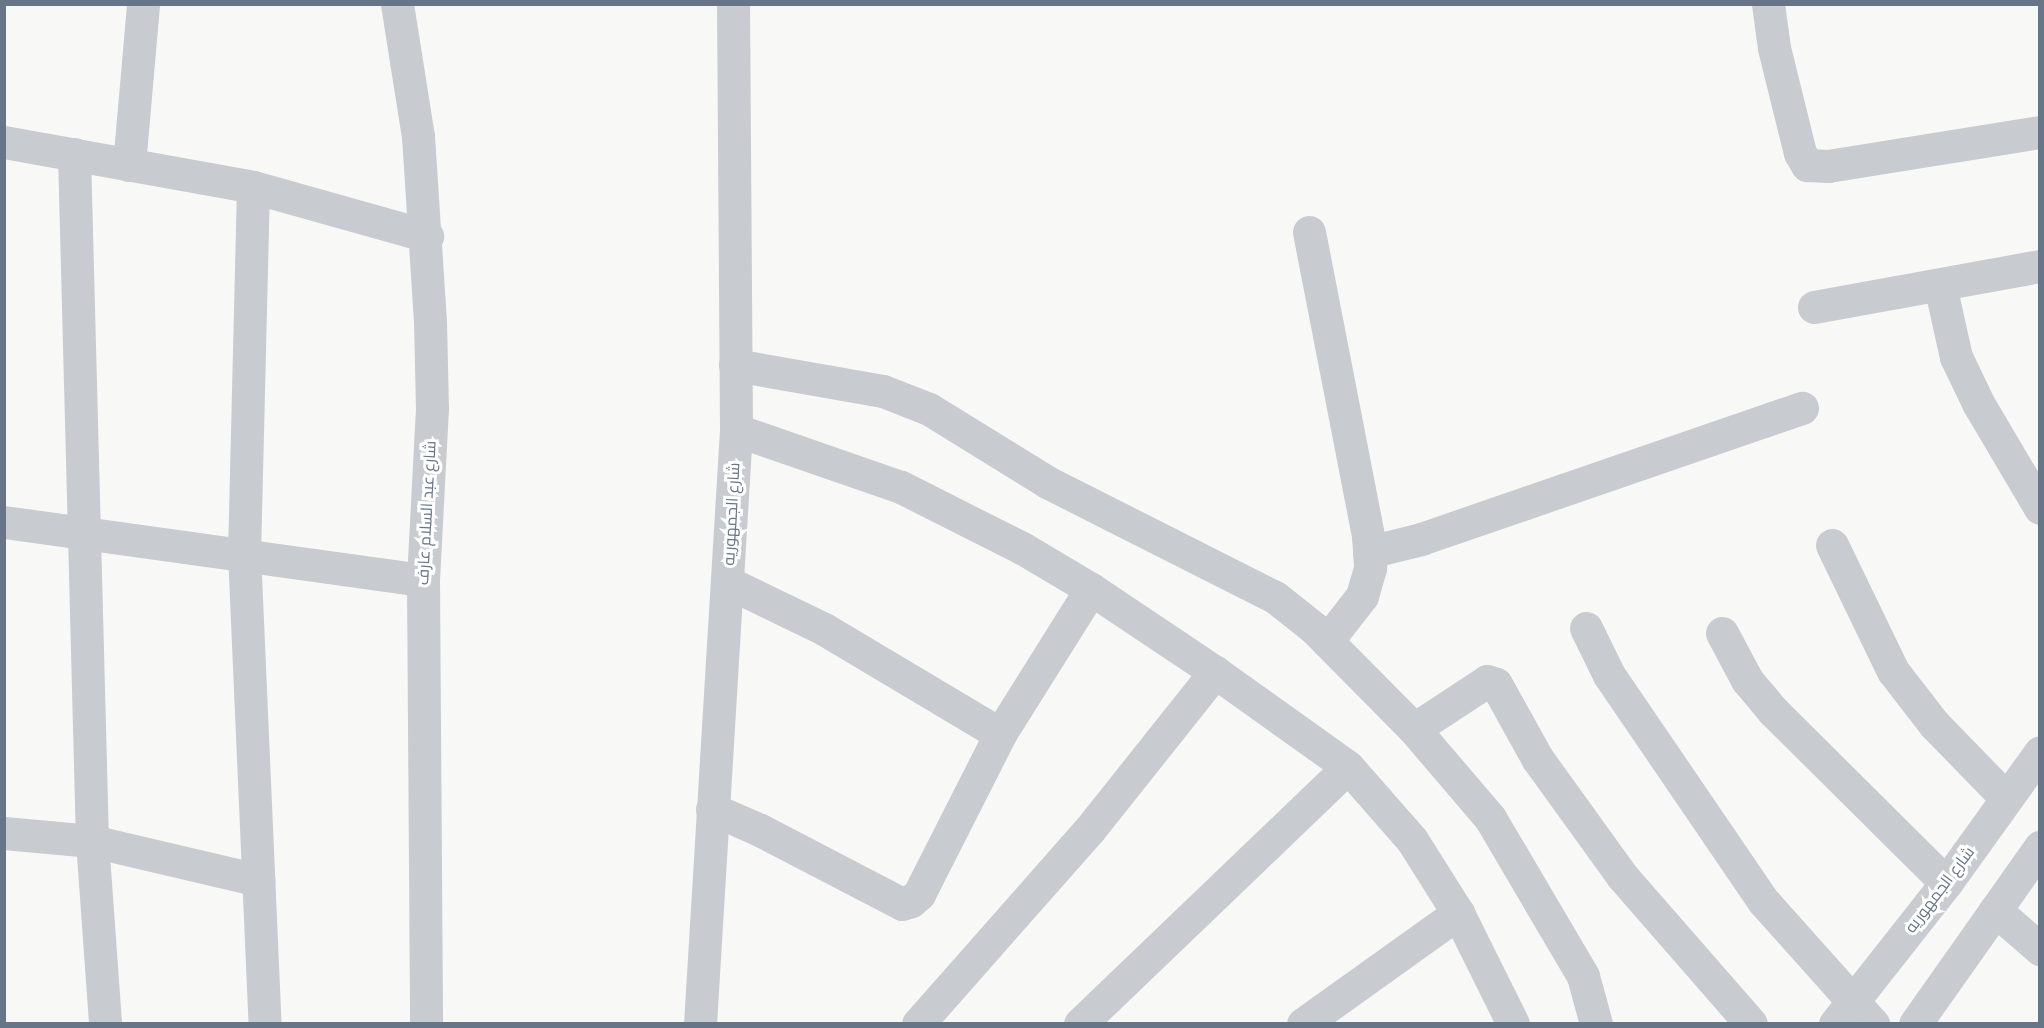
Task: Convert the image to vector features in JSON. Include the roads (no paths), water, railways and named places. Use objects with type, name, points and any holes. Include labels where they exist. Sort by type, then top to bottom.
[{"type":"street","points":[[129,165],[143,4]]},
{"type":"street","name":"شارع عبد السلام عارف","points":[[397,4],[418,136],[427,236],[432,408],[423,580],[426,1023]]},
{"type":"street","name":"شارع الجمهوريه","points":[[700,1023],[712,809],[729,583],[736,430],[733,4]]},
{"type":"street","points":[[1768,4],[1800,153],[1807,165],[1828,166],[2040,132]]},
{"type":"street","points":[[4,142],[253,187],[427,236]]},
{"type":"street","points":[[74,154],[82,530],[92,841],[105,1023]]},
{"type":"street","points":[[253,187],[244,552],[265,1023]]},
{"type":"street","points":[[1310,232],[1369,552],[1370,568],[1362,596],[1327,641]]},
{"type":"street","points":[[1814,307],[2040,266]]},
{"type":"street","points":[[1940,285],[1956,357],[1978,403],[2040,508]]},
{"type":"street","points":[[735,365],[883,391],[928,409],[1047,482],[1275,597],[1327,641],[1414,729],[1490,818],[1583,976],[1596,1023]]},
{"type":"street","points":[[1369,552],[1421,539],[1802,408]]},
{"type":"street","points":[[736,430],[901,488],[1022,548],[1091,589],[1215,672],[1348,767],[1412,840],[1458,914],[1513,1023]]},
{"type":"street","points":[[4,522],[244,552],[423,580]]},
{"type":"street","points":[[1832,545],[1893,671],[1934,724],[2006,798]]},
{"type":"street","points":[[729,583],[824,629],[1000,734]]},
{"type":"street","points":[[712,809],[760,830],[902,904],[919,894],[1000,734],[1091,589]]},
{"type":"street","points":[[1586,628],[1609,675],[1764,902],[1853,1017]]},
{"type":"street","points":[[1722,633],[1747,680],[1772,710],[1946,883]]},
{"type":"street","points":[[918,1023],[1090,829],[1215,672]]},
{"type":"street","points":[[1414,729],[1487,681],[1496,684],[1537,758],[1622,876],[1751,1023]]},
{"type":"street","name":"شارع الجمهوريه","points":[[1853,1017],[2040,752]]},
{"type":"street","points":[[1080,1023],[1348,767]]},
{"type":"street","points":[[4,833],[92,841],[258,880]]},
{"type":"street","points":[[1915,1023],[2040,848]]},
{"type":"street","points":[[1995,910],[2040,949]]},
{"type":"street","points":[[1303,1023],[1458,914]]}]
